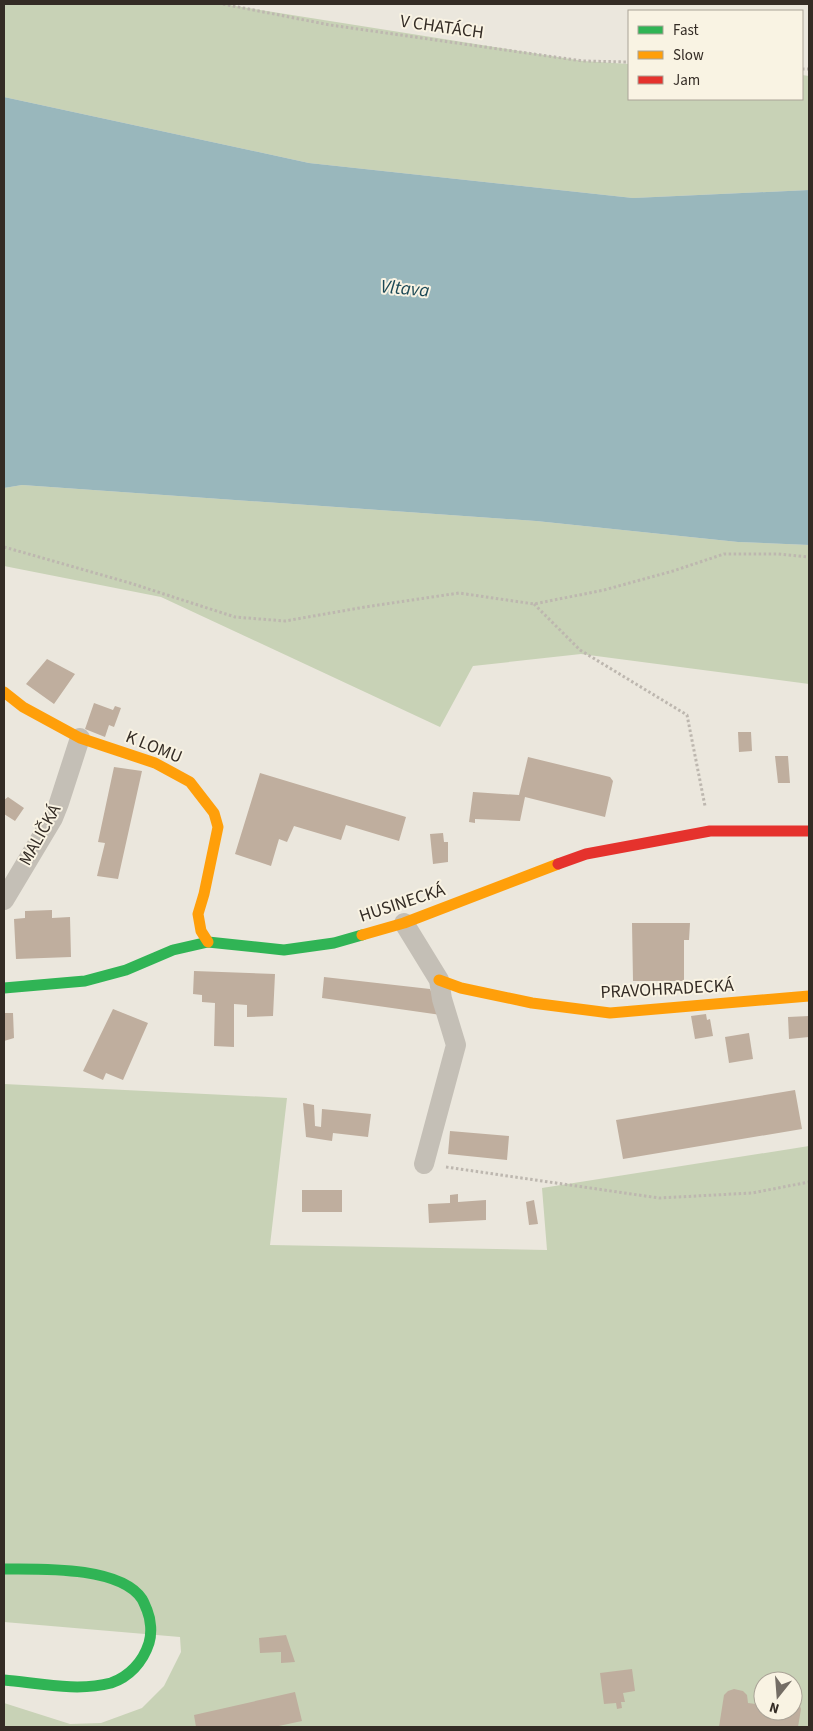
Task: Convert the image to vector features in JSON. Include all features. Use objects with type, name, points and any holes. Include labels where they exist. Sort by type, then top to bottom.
[{"type":"street","name":"K LOMU","points":[[4,692],[23,707],[80,738],[155,763],[190,782],[214,813],[218,827],[198,914],[201,931],[208,942]]},
{"type":"street","name":"MALIČKÁ","points":[[4,900],[53,818],[80,738]]},
{"type":"street","name":"HUSINECKÁ","points":[[4,988],[85,981],[126,970],[173,950],[208,942],[284,950],[334,943],[404,923],[586,854],[650,841],[710,831],[809,831]]},
{"type":"street","points":[[404,923],[439,980],[442,999],[456,1045],[424,1164]]},
{"type":"street","name":"PRAVOHRADECKÁ","points":[[439,980],[461,988],[532,1003],[610,1013],[809,996]]},
{"type":"street","points":[[4,1569],[47,1569],[84,1572],[114,1580],[135,1591],[147,1607],[151,1626],[148,1646],[140,1664],[124,1677],[107,1684],[84,1686],[4,1680]]},
{"type":"path","name":"V CHATÁCH","points":[[223,4],[330,25],[583,61],[628,62]]},
{"type":"path","points":[[4,547],[130,583],[235,617],[285,622],[365,607],[459,594],[534,604],[604,590],[673,571],[724,554],[778,554],[809,558]]},
{"type":"path","points":[[534,604],[580,650],[687,715],[710,831]]},
{"type":"path","points":[[424,1164],[659,1198],[752,1193],[809,1182]]},
{"type":"green space","points":[[4,4],[223,4],[583,61],[628,64],[628,100],[803,100],[803,75],[809,76],[809,190],[633,198],[309,163],[4,97]]},
{"type":"green space","points":[[22,485],[536,521],[738,542],[809,545],[809,684],[581,654],[473,666],[440,727],[161,597],[4,566],[4,488]]},
{"type":"green space","points":[[4,1084],[287,1098],[270,1245],[547,1250],[542,1188],[809,1146],[809,1727],[4,1727],[4,1703],[70,1724],[101,1723],[142,1708],[164,1686],[181,1652],[180,1637],[4,1622]]},
{"type":"water","name":"Vltava","points":[[4,97],[309,163],[633,198],[809,190],[809,545],[738,542],[536,521],[22,485],[4,488]]},
{"type":"building","points":[[47,659],[75,674],[54,704],[26,684]]},
{"type":"building","points":[[94,703],[113,710],[115,706],[121,708],[114,727],[109,725],[105,737],[85,729]]},
{"type":"building","points":[[738,732],[751,732],[752,751],[739,752]]},
{"type":"building","points":[[775,756],[788,756],[790,783],[778,783]]},
{"type":"building","points":[[528,757],[610,777],[613,781],[605,817],[525,797],[520,821],[475,819],[475,823],[469,822],[473,792],[519,795]]},
{"type":"building","points":[[114,767],[142,771],[118,879],[97,876],[105,843],[98,842]]},
{"type":"building","points":[[260,773],[406,817],[399,841],[346,825],[341,840],[294,826],[287,842],[279,839],[271,866],[235,854]]},
{"type":"building","points":[[8,797],[24,808],[15,821],[4,814],[4,800]]},
{"type":"building","points":[[443,833],[444,842],[448,842],[448,862],[433,864],[430,834]]},
{"type":"building","points":[[52,910],[52,918],[70,917],[71,957],[16,959],[14,919],[25,918],[25,911]]},
{"type":"building","points":[[632,923],[690,923],[689,940],[684,940],[684,981],[633,981]]},
{"type":"building","points":[[194,971],[275,974],[273,1016],[247,1017],[247,1005],[234,1004],[234,1047],[214,1046],[215,1003],[202,1002],[202,995],[193,994]]},
{"type":"building","points":[[324,977],[430,989],[441,1015],[322,998]]},
{"type":"building","points":[[113,1009],[148,1023],[123,1080],[106,1073],[103,1080],[83,1071]]},
{"type":"building","points":[[4,1013],[13,1013],[14,1038],[4,1041]]},
{"type":"building","points":[[706,1014],[707,1020],[710,1019],[713,1036],[695,1039],[691,1016]]},
{"type":"building","points":[[809,1016],[809,1037],[789,1039],[788,1017]]},
{"type":"building","points":[[749,1033],[753,1059],[729,1063],[725,1037]]},
{"type":"building","points":[[795,1090],[802,1129],[623,1159],[616,1120]]},
{"type":"building","points":[[303,1103],[314,1105],[315,1126],[321,1127],[322,1109],[371,1114],[368,1137],[333,1133],[332,1141],[306,1137]]},
{"type":"building","points":[[450,1131],[509,1136],[507,1160],[448,1154]]},
{"type":"building","points":[[302,1190],[342,1190],[342,1212],[302,1212]]},
{"type":"building","points":[[458,1194],[458,1202],[486,1200],[486,1220],[429,1223],[428,1204],[450,1203],[450,1195]]},
{"type":"building","points":[[534,1200],[538,1224],[529,1225],[526,1202]]},
{"type":"building","points":[[286,1635],[295,1662],[281,1663],[281,1652],[260,1653],[259,1638]]},
{"type":"building","points":[[632,1669],[635,1691],[623,1693],[625,1702],[621,1702],[622,1708],[617,1709],[616,1703],[604,1704],[600,1673]]},
{"type":"building","points":[[734,1689],[743,1691],[747,1695],[748,1703],[753,1704],[753,1721],[799,1721],[798,1727],[719,1727],[724,1695]]},
{"type":"building","points":[[295,1692],[302,1721],[274,1727],[196,1727],[194,1715]]},
{"type":"traffic: fast","points":[[4,988],[85,981],[126,970],[173,950],[208,942],[284,950],[334,943],[362,935]]},
{"type":"traffic: fast","points":[[4,1569],[58,1570],[98,1575],[116,1580],[131,1588],[142,1599],[148,1614],[151,1631],[149,1643],[139,1662],[124,1677],[111,1683],[98,1686],[71,1687],[4,1680]]},
{"type":"traffic: slow","points":[[4,692],[23,707],[80,738],[155,763],[190,782],[214,813],[218,827],[198,914],[201,931],[208,942]]},
{"type":"traffic: slow","points":[[362,935],[404,923],[558,864]]},
{"type":"traffic: slow","points":[[439,980],[461,988],[532,1003],[610,1013],[809,996]]},
{"type":"traffic: jam","points":[[558,864],[586,854],[710,831],[809,831]]}]
